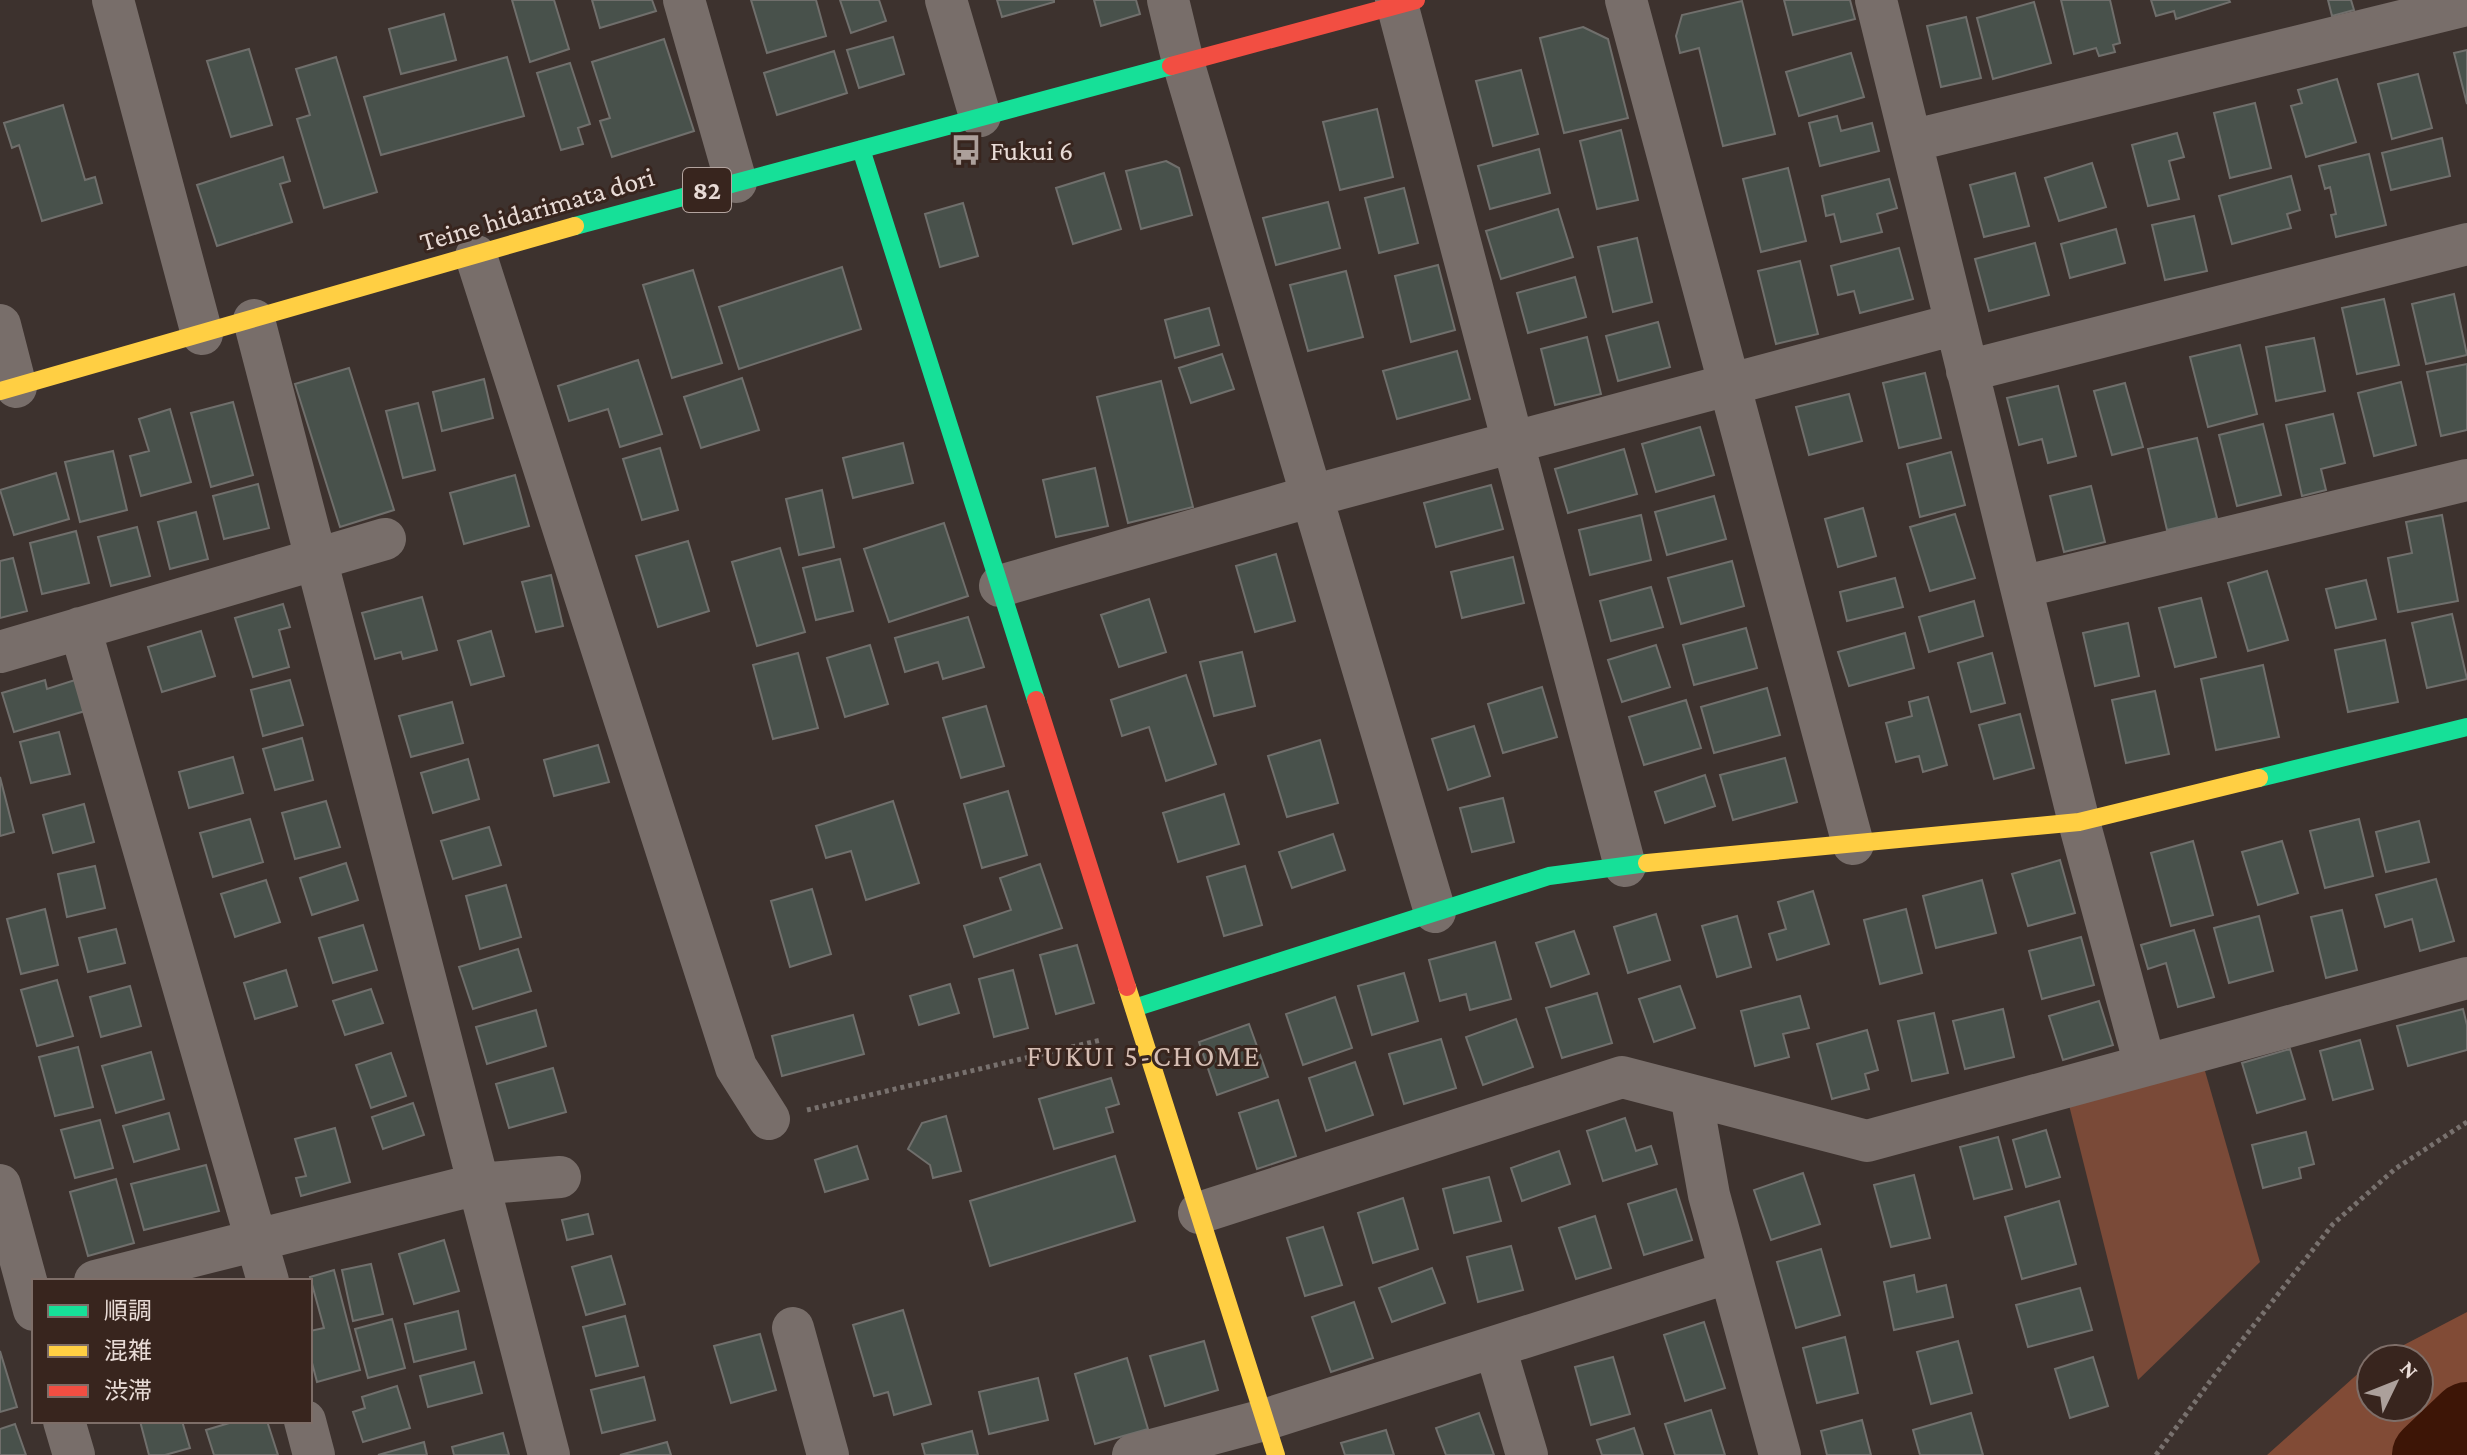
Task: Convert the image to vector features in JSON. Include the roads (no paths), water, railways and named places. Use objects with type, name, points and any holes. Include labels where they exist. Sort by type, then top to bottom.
[{"type":"street","points":[[113,0],[202,334]]},
{"type":"street","points":[[684,0],[736,182]]},
{"type":"street","points":[[946,0],[980,116]]},
{"type":"street","points":[[1168,0],[1183,62],[1435,912]]},
{"type":"street","points":[[1626,0],[1853,844]]},
{"type":"street","points":[[1876,0],[2079,822],[2145,1065]]},
{"type":"street","points":[[1404,2],[1513,443],[1625,866]]},
{"type":"street","name":"Teine hidarimata dori","points":[[8,389],[736,182],[1404,2]]},
{"type":"street","points":[[1911,141],[2467,5]]},
{"type":"street","points":[[861,149],[1270,1437]]},
{"type":"street","points":[[1967,371],[2467,244]]},
{"type":"street","points":[[476,256],[736,1067],[769,1119]]},
{"type":"street","points":[[254,320],[549,1455]]},
{"type":"street","points":[[1000,586],[1312,496],[1956,324]]},
{"type":"street","points":[[0,325],[8,389]]},
{"type":"street","points":[[2021,587],[2467,480]]},
{"type":"street","points":[[0,652],[385,539]]},
{"type":"street","points":[[80,628],[267,1279]]},
{"type":"street","points":[[1134,1008],[1549,876],[2079,822],[2467,727]]},
{"type":"street","points":[[1199,1213],[1622,1077],[1867,1141],[2467,978]]},
{"type":"street","points":[[1691,1095],[1709,1195],[1780,1455]]},
{"type":"street","points":[[103,1279],[478,1184],[560,1177]]},
{"type":"street","points":[[0,1185],[25,1303]]},
{"type":"street","points":[[1133,1455],[1270,1437],[1495,1347],[1730,1272]]},
{"type":"street","points":[[793,1328],[828,1455]]},
{"type":"street","points":[[1495,1347],[1527,1455]]},
{"type":"street","points":[[65,1423],[74,1455]]},
{"type":"street","points":[[306,1423],[314,1455]]},
{"type":"waterway","points":[[2428,1455],[2467,1418]]},
{"type":"place","name":"Fukui 6","points":[[966,150]]},
{"type":"district","name":"FUKUI 5-CHOME","points":[[1144,1055]]}]
